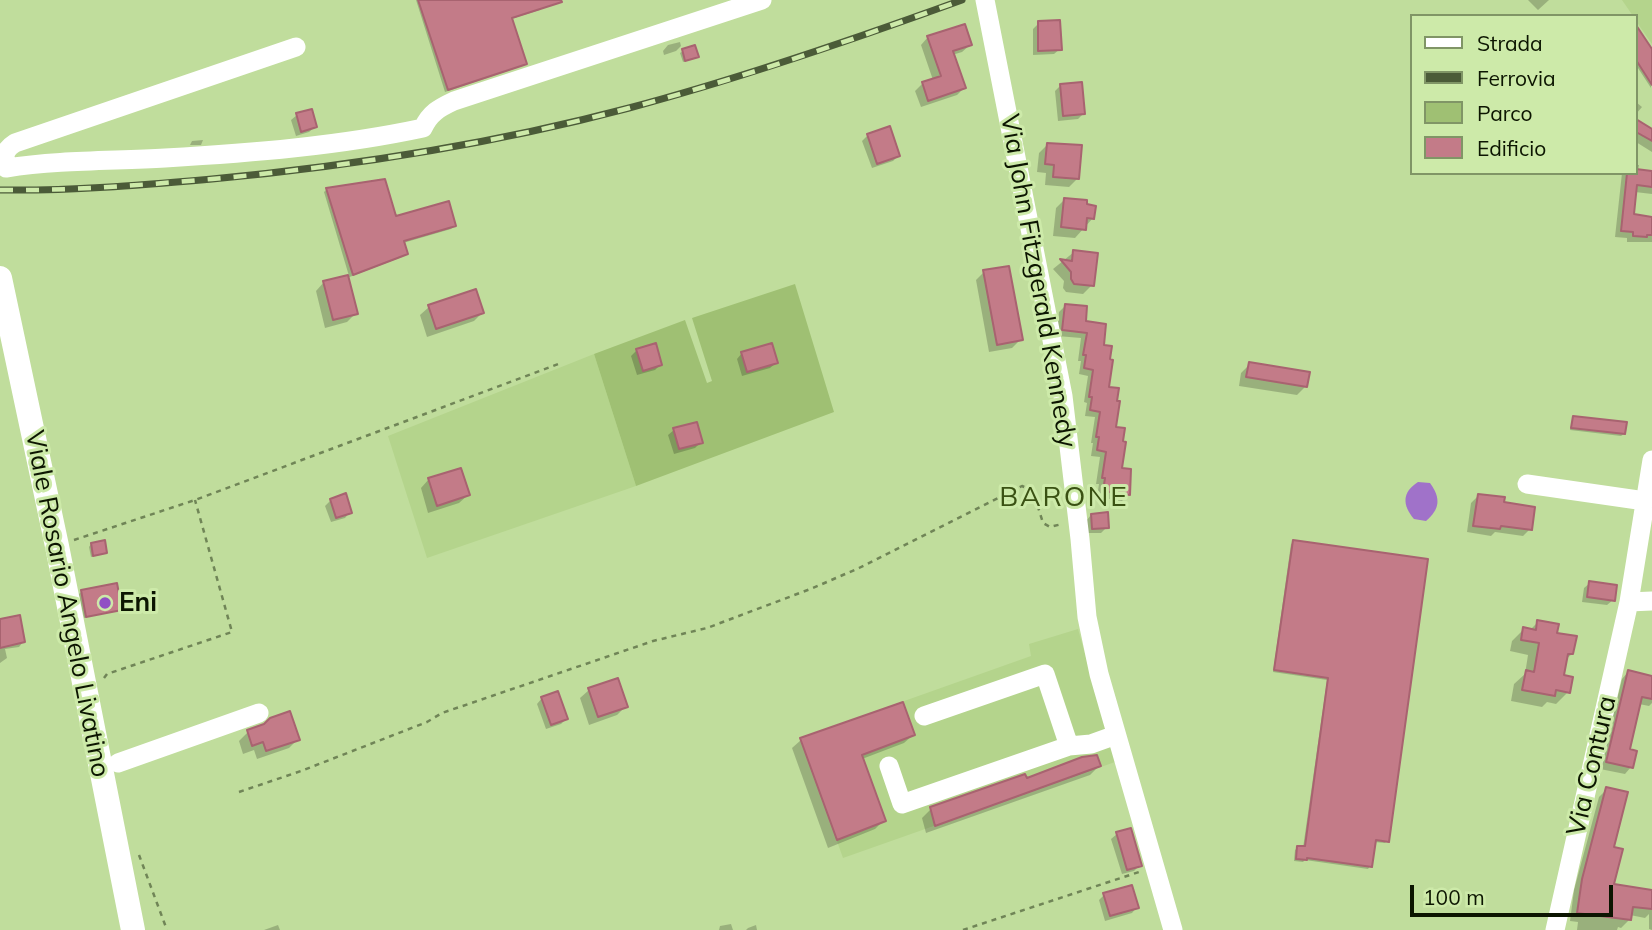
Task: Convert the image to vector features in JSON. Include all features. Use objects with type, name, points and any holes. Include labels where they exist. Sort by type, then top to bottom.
[{"type":"main road","name":"Viale Rosario Angelo Livatino","points":[[0,278],[57,546],[133,930]]},
{"type":"main road","name":"Viale Rosario Angelo Livatino","points":[[0,356],[117,930]]},
{"type":"street","points":[[296,47],[15,143],[7,148],[4,156],[6,168],[312,146],[370,139],[423,128],[429,116],[454,101],[762,0]]},
{"type":"street","name":"Via John Fitzgerald Kennedy","points":[[985,0],[1063,396],[1087,617],[1116,736],[1173,930]]},
{"type":"street","name":"Via Contura","points":[[1555,930],[1629,602],[1652,460]]},
{"type":"street","points":[[1527,484],[1645,501]]},
{"type":"street","points":[[1629,602],[1652,601]]},
{"type":"street","points":[[924,716],[1045,674],[1069,746]]},
{"type":"street","points":[[118,763],[259,713]]},
{"type":"street","points":[[889,766],[902,804],[1069,746],[1091,744],[1116,736]]},
{"type":"path","points":[[57,546],[195,500],[561,363]]},
{"type":"path","points":[[239,792],[301,771],[467,704],[653,641],[707,628],[813,588],[859,568],[1021,486],[1033,491],[1043,523],[1049,527],[1077,517]]},
{"type":"path","points":[[101,682],[107,674],[232,632],[195,500]]},
{"type":"path","points":[[139,854],[167,930]]},
{"type":"path","points":[[962,930],[1153,868]]},
{"type":"shaded area","points":[[1622,0],[1652,0],[1652,44],[1638,24],[1638,14],[1632,14]]},
{"type":"shaded area","points":[[594,354],[636,486],[427,558],[388,436]]},
{"type":"shaded area","points":[[1418,482],[1430,483],[1437,498],[1436,508],[1426,521],[1414,519],[1407,509],[1407,494]]},
{"type":"shaded area","points":[[1078,629],[1115,762],[843,858],[800,738],[1031,656],[1029,644]]},
{"type":"green space","points":[[795,284],[834,412],[636,486],[594,354],[685,320],[707,383],[712,381],[692,318]]},
{"type":"building","points":[[418,0],[562,2],[512,18],[527,64],[448,90]]},
{"type":"building","points":[[1060,20],[1062,50],[1038,51],[1038,21]]},
{"type":"building","points":[[965,24],[972,45],[953,51],[966,88],[928,101],[922,82],[941,76],[927,36]]},
{"type":"building","points":[[1638,28],[1652,49],[1652,85],[1638,63]]},
{"type":"building","points":[[695,45],[699,57],[685,61],[682,49]]},
{"type":"building","points":[[1082,82],[1085,114],[1063,116],[1060,84]]},
{"type":"building","points":[[312,109],[317,127],[301,132],[296,113]]},
{"type":"building","points":[[1638,120],[1652,129],[1652,141],[1638,133]]},
{"type":"building","points":[[890,126],[900,156],[877,164],[867,134]]},
{"type":"building","points":[[1047,143],[1082,145],[1079,179],[1053,177],[1054,165],[1045,164]]},
{"type":"building","points":[[1638,169],[1652,171],[1652,187],[1637,185],[1634,214],[1652,217],[1652,235],[1633,236],[1633,232],[1621,231],[1627,175],[1638,175]]},
{"type":"building","points":[[385,179],[396,216],[449,201],[456,226],[404,241],[408,254],[353,275],[326,188]]},
{"type":"building","points":[[1064,198],[1087,200],[1087,204],[1096,206],[1094,219],[1087,218],[1086,230],[1061,227]]},
{"type":"building","points":[[1073,250],[1098,253],[1094,286],[1074,284],[1071,279],[1071,272],[1060,259],[1072,261]]},
{"type":"building","points":[[1009,266],[1023,340],[997,345],[983,270]]},
{"type":"building","points":[[348,275],[358,314],[333,320],[323,281]]},
{"type":"building","points":[[476,289],[484,313],[436,329],[428,305]]},
{"type":"building","points":[[1065,304],[1087,306],[1086,321],[1106,324],[1104,345],[1112,346],[1110,359],[1113,360],[1109,387],[1119,388],[1116,427],[1125,428],[1122,468],[1131,469],[1130,495],[1103,491],[1106,452],[1097,450],[1100,412],[1090,410],[1093,370],[1084,368],[1086,355],[1083,355],[1087,333],[1062,330]]},
{"type":"building","points":[[656,343],[662,365],[643,371],[636,349]]},
{"type":"building","points":[[772,343],[778,363],[747,372],[741,352]]},
{"type":"building","points":[[1249,362],[1310,372],[1307,387],[1246,377]]},
{"type":"building","points":[[1573,416],[1627,422],[1625,434],[1571,428]]},
{"type":"building","points":[[697,422],[703,443],[679,449],[673,428]]},
{"type":"building","points":[[461,468],[470,495],[437,506],[428,478]]},
{"type":"building","points":[[346,493],[352,513],[336,518],[330,499]]},
{"type":"building","points":[[1478,494],[1505,497],[1504,502],[1535,507],[1532,530],[1473,526]]},
{"type":"building","points":[[1108,512],[1109,528],[1092,529],[1091,514]]},
{"type":"building","points":[[105,540],[107,553],[93,556],[91,543]]},
{"type":"building","points":[[1293,540],[1428,559],[1389,842],[1376,840],[1372,867],[1307,858],[1296,859],[1297,846],[1305,846],[1328,678],[1274,670]]},
{"type":"building","points":[[1589,581],[1617,585],[1615,601],[1587,597]]},
{"type":"building","points":[[117,583],[122,610],[86,617],[81,590]]},
{"type":"building","points":[[20,615],[25,642],[0,648],[0,619]]},
{"type":"building","points":[[1537,620],[1559,624],[1557,633],[1577,636],[1573,654],[1568,654],[1564,675],[1573,677],[1570,693],[1556,690],[1555,696],[1522,690],[1526,670],[1534,672],[1539,643],[1521,640],[1523,627],[1536,630]]},
{"type":"building","points":[[1628,670],[1652,676],[1652,699],[1642,697],[1630,749],[1637,751],[1633,768],[1606,762]]},
{"type":"building","points":[[618,678],[628,707],[598,717],[588,688]]},
{"type":"building","points":[[558,691],[568,719],[551,725],[541,697]]},
{"type":"building","points":[[903,702],[915,735],[862,755],[886,821],[837,840],[800,738]]},
{"type":"building","points":[[290,711],[300,740],[266,751],[263,742],[252,746],[247,730]]},
{"type":"building","points":[[1097,755],[1101,766],[935,826],[930,807],[1025,774],[1027,778],[1082,757]]},
{"type":"building","points":[[1606,787],[1628,792],[1614,847],[1623,849],[1614,884],[1652,890],[1652,909],[1633,907],[1631,920],[1577,913],[1582,879]]},
{"type":"building","points":[[1131,828],[1142,866],[1127,870],[1116,832]]},
{"type":"building","points":[[1132,885],[1139,908],[1110,916],[1103,893]]},
{"type":"railway","points":[[0,190],[80,189],[212,179],[370,160],[474,143],[578,121],[713,84],[962,0]]},
{"type":"place","name":"Eni","points":[[105,603]]},
{"type":"district","name":"BARONE","points":[[1064,498]]}]
